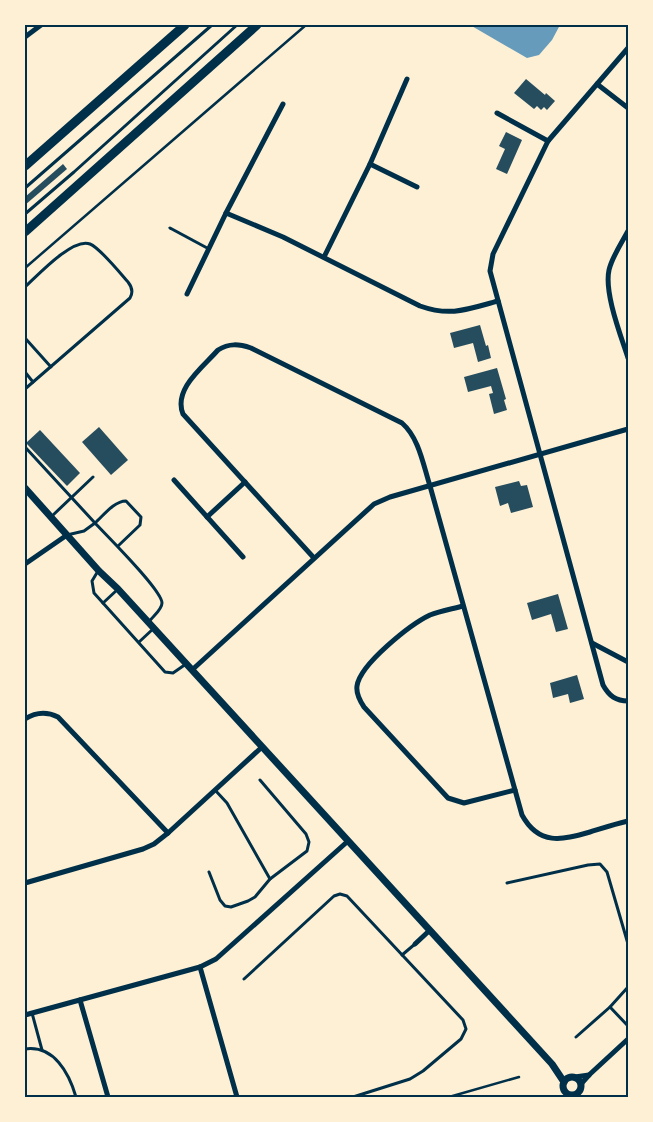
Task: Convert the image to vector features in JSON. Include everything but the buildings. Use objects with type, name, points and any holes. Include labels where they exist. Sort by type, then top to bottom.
[{"type":"main road","points":[[25,166],[186,25]]},
{"type":"main road","points":[[25,232],[257,25]]},
{"type":"street","points":[[25,38],[42,25]]},
{"type":"street","points":[[628,48],[548,141],[493,254],[490,271],[606,689],[614,698],[628,701]]},
{"type":"street","points":[[324,257],[370,164],[407,79]]},
{"type":"street","points":[[597,84],[628,108]]},
{"type":"street","points":[[187,294],[226,213],[283,104]]},
{"type":"street","points":[[497,113],[548,141]]},
{"type":"street","points":[[370,164],[417,187]]},
{"type":"street","points":[[226,213],[283,237],[434,311],[448,313],[461,311],[498,301]]},
{"type":"street","points":[[628,232],[609,269],[608,280],[609,293],[628,358]]},
{"type":"street","points":[[314,558],[185,418],[181,406],[181,395],[218,350],[231,345],[251,348],[402,423],[410,430],[415,438],[430,486],[522,815],[532,828],[545,837],[553,839],[567,838],[628,821]]},
{"type":"street","points":[[192,670],[374,504],[390,497],[628,429]]},
{"type":"street","points":[[174,480],[242,558]]},
{"type":"street","points":[[207,517],[245,482]]},
{"type":"street","points":[[25,488],[552,1064],[564,1082],[565,1091],[568,1094],[574,1096],[578,1093],[589,1075],[628,1039]]},
{"type":"street","points":[[25,564],[66,535]]},
{"type":"street","points":[[463,606],[432,614],[408,628],[366,667],[357,685],[358,697],[364,707],[448,798],[464,803],[515,790]]},
{"type":"street","points":[[592,642],[628,662]]},
{"type":"street","points":[[25,719],[44,712],[58,717],[168,833]]},
{"type":"street","points":[[25,883],[143,850],[154,844],[262,747]]},
{"type":"street","points":[[25,1015],[200,967],[216,959],[348,841]]},
{"type":"street","points":[[415,944],[430,930]]},
{"type":"street","points":[[200,967],[237,1097]]},
{"type":"street","points":[[80,1000],[108,1097]]},
{"type":"street","points":[[552,1064],[573,1077],[581,1090]]},
{"type":"street","points":[[564,1082],[573,1077],[589,1075]]},
{"type":"lane","points":[[25,188],[212,25]]},
{"type":"lane","points":[[25,214],[237,25]]},
{"type":"lane","points":[[170,228],[209,249]]},
{"type":"lane","points":[[25,288],[60,256],[74,246],[84,243],[95,247],[131,287],[132,294],[130,298],[25,389]]},
{"type":"lane","points":[[25,338],[50,367]]},
{"type":"lane","points":[[25,372],[34,382]]},
{"type":"lane","points":[[25,447],[118,546],[162,600],[161,607],[148,623]]},
{"type":"lane","points":[[51,516],[93,476]]},
{"type":"lane","points":[[66,535],[84,531],[117,503],[126,501],[142,520],[140,525],[118,546]]},
{"type":"lane","points":[[99,571],[92,585],[94,593],[103,604],[168,673],[173,673],[186,664]]},
{"type":"lane","points":[[103,604],[118,589]]},
{"type":"lane","points":[[139,642],[154,629]]},
{"type":"lane","points":[[209,872],[220,900],[225,906],[231,907],[255,897],[270,879],[305,854],[309,842],[304,831],[260,780]]},
{"type":"lane","points":[[215,790],[227,803],[270,879]]},
{"type":"lane","points":[[507,883],[600,864],[607,872],[628,944]]},
{"type":"lane","points":[[244,979],[334,896],[340,894],[347,896],[463,1020],[466,1029],[461,1038],[424,1071],[395,1085],[353,1097]]},
{"type":"lane","points":[[402,955],[415,944]]},
{"type":"lane","points":[[576,1037],[610,1007],[628,987]]},
{"type":"lane","points":[[610,1007],[628,1026]]},
{"type":"lane","points":[[32,1013],[42,1050]]},
{"type":"lane","points":[[25,1049],[42,1050],[52,1056],[71,1080],[76,1097]]},
{"type":"path","points":[[25,268],[306,25]]},
{"type":"path","points":[[449,1097],[519,1077]]},
{"type":"water","points":[[470,25],[560,25],[552,40],[539,55],[527,58]]}]
